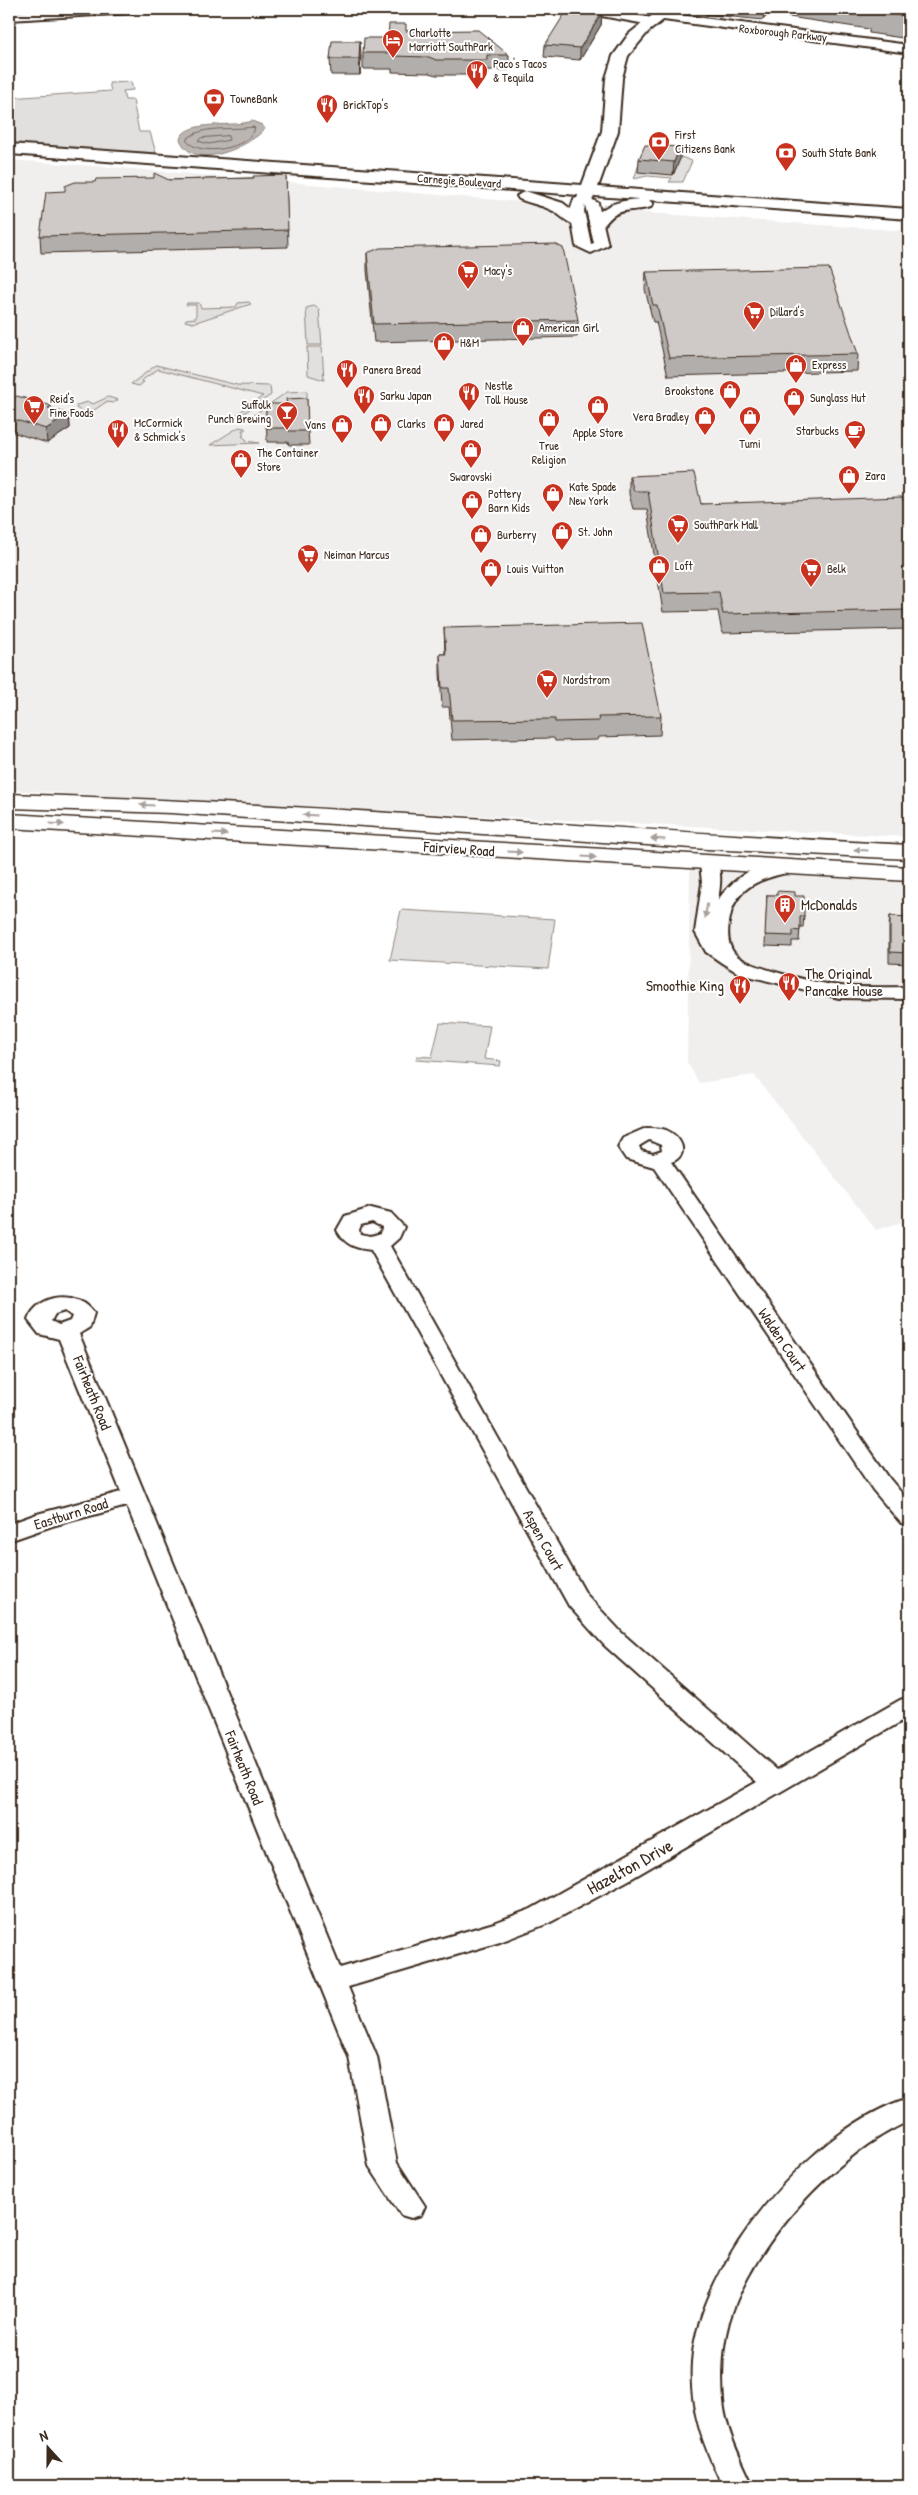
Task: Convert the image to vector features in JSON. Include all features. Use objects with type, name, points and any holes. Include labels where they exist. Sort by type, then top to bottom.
[{"type":"main road","name":"Fairview Road","points":[[9,801],[180,807],[707,842],[909,852]]},
{"type":"main road","name":"Fairview Road","points":[[9,822],[909,874]]},
{"type":"main road","points":[[327,841],[339,833],[354,830],[473,836],[550,831]]},
{"type":"street","points":[[9,16],[132,9]]},
{"type":"street","name":"Roxborough Parkway","points":[[585,9],[656,14],[909,49]]},
{"type":"street","points":[[587,194],[597,224],[601,246],[591,249],[583,246],[578,222],[578,204],[587,194],[608,140],[612,119],[614,76],[618,62],[634,37],[656,14]]},
{"type":"street","name":"Carnegie Boulevard","points":[[9,149],[587,194],[909,214]]},
{"type":"street","name":"Carnegie Boulevard","points":[[9,159],[512,194],[587,194],[656,204],[909,223]]},
{"type":"street","points":[[512,194],[552,204],[567,211],[578,222]]},
{"type":"street","points":[[597,224],[603,215],[612,210],[656,204]]},
{"type":"street","points":[[709,863],[711,883],[704,932],[714,948],[729,959],[748,970],[832,991],[909,993]]},
{"type":"street","points":[[729,959],[719,942],[720,916],[725,900],[734,890],[757,875],[769,870],[784,868]]},
{"type":"street","name":"Walden Court","points":[[660,1160],[881,1484],[909,1517]]},
{"type":"street","name":"Aspen Court","points":[[378,1243],[578,1600],[613,1639],[776,1784]]},
{"type":"street","name":"Fairheath Road","points":[[67,1331],[367,2071],[383,2166],[411,2206]]},
{"type":"street","name":"Eastburn Road","points":[[9,1533],[45,1520],[134,1496]]},
{"type":"street","name":"Hazelton Drive","points":[[332,1982],[522,1924],[618,1874],[909,1706]]},
{"type":"street","points":[[738,2486],[727,2468],[714,2434],[705,2377],[715,2317],[729,2280],[751,2244],[780,2207],[836,2152],[893,2115],[909,2109]]},
{"type":"shaded area","points":[[131,82],[133,90],[123,91],[125,100],[133,100],[139,132],[150,132],[156,153],[9,145],[9,98],[111,91],[109,83]]},
{"type":"shaded area","points":[[642,155],[681,157],[692,161],[683,182],[669,182],[672,178],[647,176],[634,179]]},
{"type":"shaded area","name":"SouthPark Mall","points":[[9,160],[663,214],[909,231],[909,837],[303,807],[9,790]]},
{"type":"shaded area","points":[[249,302],[251,304],[193,323],[185,321],[186,319],[196,318],[196,305],[186,305],[187,303],[199,303],[201,308],[236,307],[238,303]]},
{"type":"shaded area","points":[[314,306],[319,309],[322,345],[308,345],[306,308]]},
{"type":"shaded area","points":[[307,347],[322,347],[324,380],[308,375]]},
{"type":"shaded area","points":[[156,365],[237,385],[270,386],[271,395],[241,415],[237,414],[263,396],[158,369],[141,381],[144,382],[139,386],[131,384]]},
{"type":"shaded area","points":[[307,391],[307,412],[251,417],[287,392]]},
{"type":"shaded area","points":[[108,397],[118,400],[113,403],[106,402],[87,415],[76,408],[77,405],[88,402],[93,404]]},
{"type":"shaded area","points":[[239,427],[245,428],[245,430],[242,430],[244,435],[242,436],[246,441],[259,443],[210,445]]},
{"type":"shaded area","points":[[690,870],[909,882],[909,1220],[876,1230],[754,1075],[699,1083],[687,1062]]},
{"type":"shaded area","points":[[401,910],[555,919],[548,969],[390,960]]},
{"type":"shaded area","points":[[440,1023],[490,1026],[484,1059],[501,1061],[500,1066],[416,1060],[417,1056],[432,1057]]},
{"type":"water","points":[[252,121],[262,125],[265,129],[246,143],[221,154],[208,156],[196,154],[187,149],[180,139],[184,133],[201,126]]},
{"type":"building","points":[[873,9],[909,9],[909,17],[871,11]]},
{"type":"building","points":[[567,10],[602,13],[580,48],[545,45]]},
{"type":"building","points":[[389,24],[406,24],[406,31],[478,30],[509,55],[487,55],[487,60],[436,60],[429,57],[392,56],[392,53],[363,53],[364,38],[388,38]]},
{"type":"building","points":[[332,41],[360,41],[359,59],[330,59]]},
{"type":"building","points":[[645,145],[680,147],[674,162],[639,159]]},
{"type":"building","points":[[154,173],[169,180],[254,178],[253,176],[286,175],[288,230],[40,236],[46,192],[65,191],[65,186],[75,182],[95,182],[96,179],[154,178]]},
{"type":"building","name":"Macy's","points":[[555,244],[563,248],[578,320],[374,324],[367,253],[380,248]]},
{"type":"building","name":"Dillard's","points":[[829,268],[858,354],[669,358],[657,305],[653,305],[646,272]]},
{"type":"building","points":[[17,396],[52,406],[48,408],[69,414],[46,429],[9,418],[9,401]]},
{"type":"building","points":[[307,398],[308,431],[288,431],[288,428],[266,428],[266,404],[287,404],[286,399]]},
{"type":"building","name":"Belk","points":[[694,473],[701,504],[902,497],[909,517],[909,610],[723,614],[719,592],[664,593],[648,491],[634,491],[629,476]]},
{"type":"building","name":"Nordstrom","points":[[642,623],[661,716],[598,717],[599,721],[555,722],[555,719],[452,720],[449,688],[442,688],[440,654],[446,654],[444,628]]},
{"type":"building","name":"McDonalds","points":[[777,891],[795,892],[795,896],[804,896],[804,916],[800,916],[800,931],[793,930],[793,936],[765,935],[767,895],[777,895]]},
{"type":"building","points":[[890,916],[909,917],[909,953],[890,952]]},
{"type":"place","name":"Charlotte Marriott SouthPark","points":[[393,59]]},
{"type":"place","name":"Paco's Tacos & Tequila","points":[[477,90]]},
{"type":"place","name":"TowneBank","points":[[214,118]]},
{"type":"place","name":"BrickTop's","points":[[327,124]]},
{"type":"place","name":"First Citizens Bank","points":[[659,161]]},
{"type":"place","name":"South State Bank","points":[[786,172]]},
{"type":"place","name":"Macy's","points":[[468,290]]},
{"type":"place","name":"Dillard's","points":[[754,331]]},
{"type":"place","name":"American Girl","points":[[523,347]]},
{"type":"place","name":"H&M","points":[[444,362]]},
{"type":"place","name":"Express","points":[[796,384]]},
{"type":"place","name":"Panera Bread","points":[[347,389]]},
{"type":"place","name":"Brookstone","points":[[730,410]]},
{"type":"place","name":"Nestle Toll House","points":[[469,412]]},
{"type":"place","name":"Sarku Japan","points":[[364,415]]},
{"type":"place","name":"Sunglass Hut","points":[[794,417]]},
{"type":"place","name":"Reid's Fine Foods","points":[[34,425]]},
{"type":"place","name":"Apple Store","points":[[598,425]]},
{"type":"place","name":"Suffolk Punch Brewing","points":[[287,431]]},
{"type":"place","name":"Vera Bradley","points":[[705,436]]},
{"type":"place","name":"Tumi","points":[[750,436]]},
{"type":"place","name":"True Religion","points":[[549,438]]},
{"type":"place","name":"Clarks","points":[[381,443]]},
{"type":"place","name":"Jared","points":[[444,443]]},
{"type":"place","name":"Vans","points":[[342,444]]},
{"type":"place","name":"McCormick & Schmick's","points":[[118,449]]},
{"type":"place","name":"Starbucks","points":[[855,450]]},
{"type":"place","name":"Swarovski","points":[[471,469]]},
{"type":"place","name":"The Container Store","points":[[241,479]]},
{"type":"place","name":"Zara","points":[[849,495]]},
{"type":"place","name":"Kate Spade New York","points":[[553,513]]},
{"type":"place","name":"Pottery Barn Kids","points":[[472,520]]},
{"type":"place","name":"SouthPark Mall","points":[[678,544]]},
{"type":"place","name":"St. John","points":[[562,551]]},
{"type":"place","name":"Burberry","points":[[481,554]]},
{"type":"place","name":"Neiman Marcus","points":[[308,574]]},
{"type":"place","name":"Loft","points":[[659,585]]},
{"type":"place","name":"Louis Vuitton","points":[[491,588]]},
{"type":"place","name":"Belk","points":[[811,588]]},
{"type":"place","name":"Nordstrom","points":[[547,699]]},
{"type":"place","name":"McDonalds","points":[[785,924]]},
{"type":"place","name":"The Original Pancake House","points":[[789,1002]]},
{"type":"place","name":"Smoothie King","points":[[740,1005]]}]
